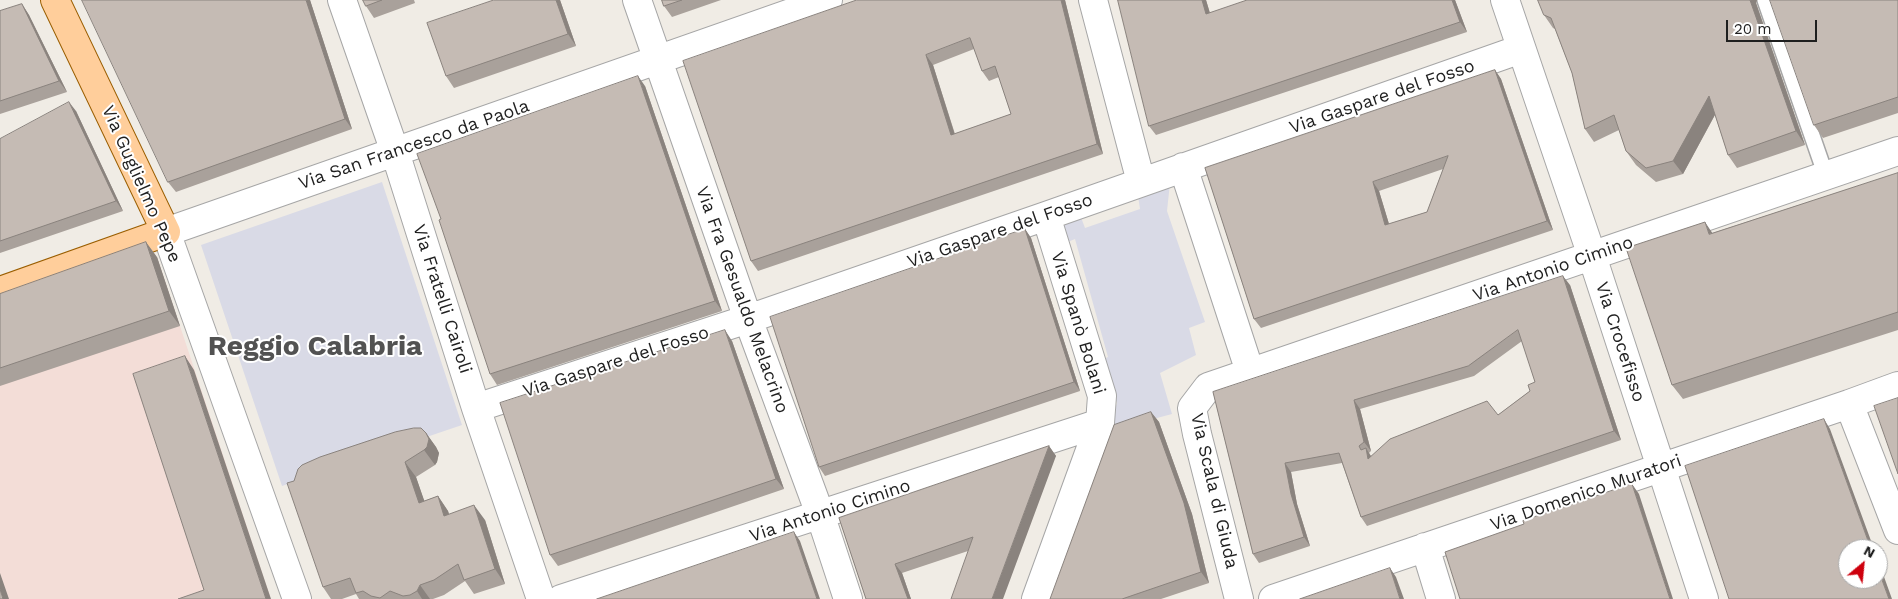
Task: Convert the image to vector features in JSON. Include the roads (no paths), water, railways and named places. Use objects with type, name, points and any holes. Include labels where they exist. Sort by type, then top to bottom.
[{"type":"main road","name":"Via Guglielmo Pepe","points":[[55,0],[166,232]]},
{"type":"main road","name":"Via San Francesco da Paola","points":[[0,291],[166,232]]},
{"type":"street","name":"Via Fratelli Cairoli","points":[[342,0],[395,152],[476,408],[541,599]]},
{"type":"street","name":"Via Fra Gesualdo Melacrino","points":[[637,0],[748,319],[820,514],[848,599]]},
{"type":"street","name":"Via San Francesco da Paola","points":[[166,232],[828,0]]},
{"type":"street","points":[[1093,0],[1141,182]]},
{"type":"street","name":"Via Crocefisso","points":[[1505,0],[1592,256],[1704,599]]},
{"type":"street","name":"Via Gaspare del Fosso","points":[[476,408],[748,319],[1522,49]]},
{"type":"street","name":"Via Antonio Cimino","points":[[1208,387],[1898,151]]},
{"type":"street","points":[[1183,167],[1250,372]]},
{"type":"street","name":"Via Spanò Bolani","points":[[1036,599],[1100,423],[1102,396],[1046,216]]},
{"type":"street","name":"Via Guglielmo Pepe","points":[[166,232],[297,599]]},
{"type":"street","name":"Via Domenico Muratori","points":[[1273,599],[1898,386]]},
{"type":"street","name":"Via Scala di Giuda","points":[[1208,387],[1192,408],[1239,599]]},
{"type":"street","points":[[1849,404],[1898,530]]},
{"type":"street","name":"Via Antonio Cimino","points":[[561,599],[1100,423]]},
{"type":"street","points":[[1425,547],[1441,599]]},
{"type":"lane","points":[[1765,0],[1826,176]]},
{"type":"district","name":"Reggio Calabria","points":[[315,347]]}]
